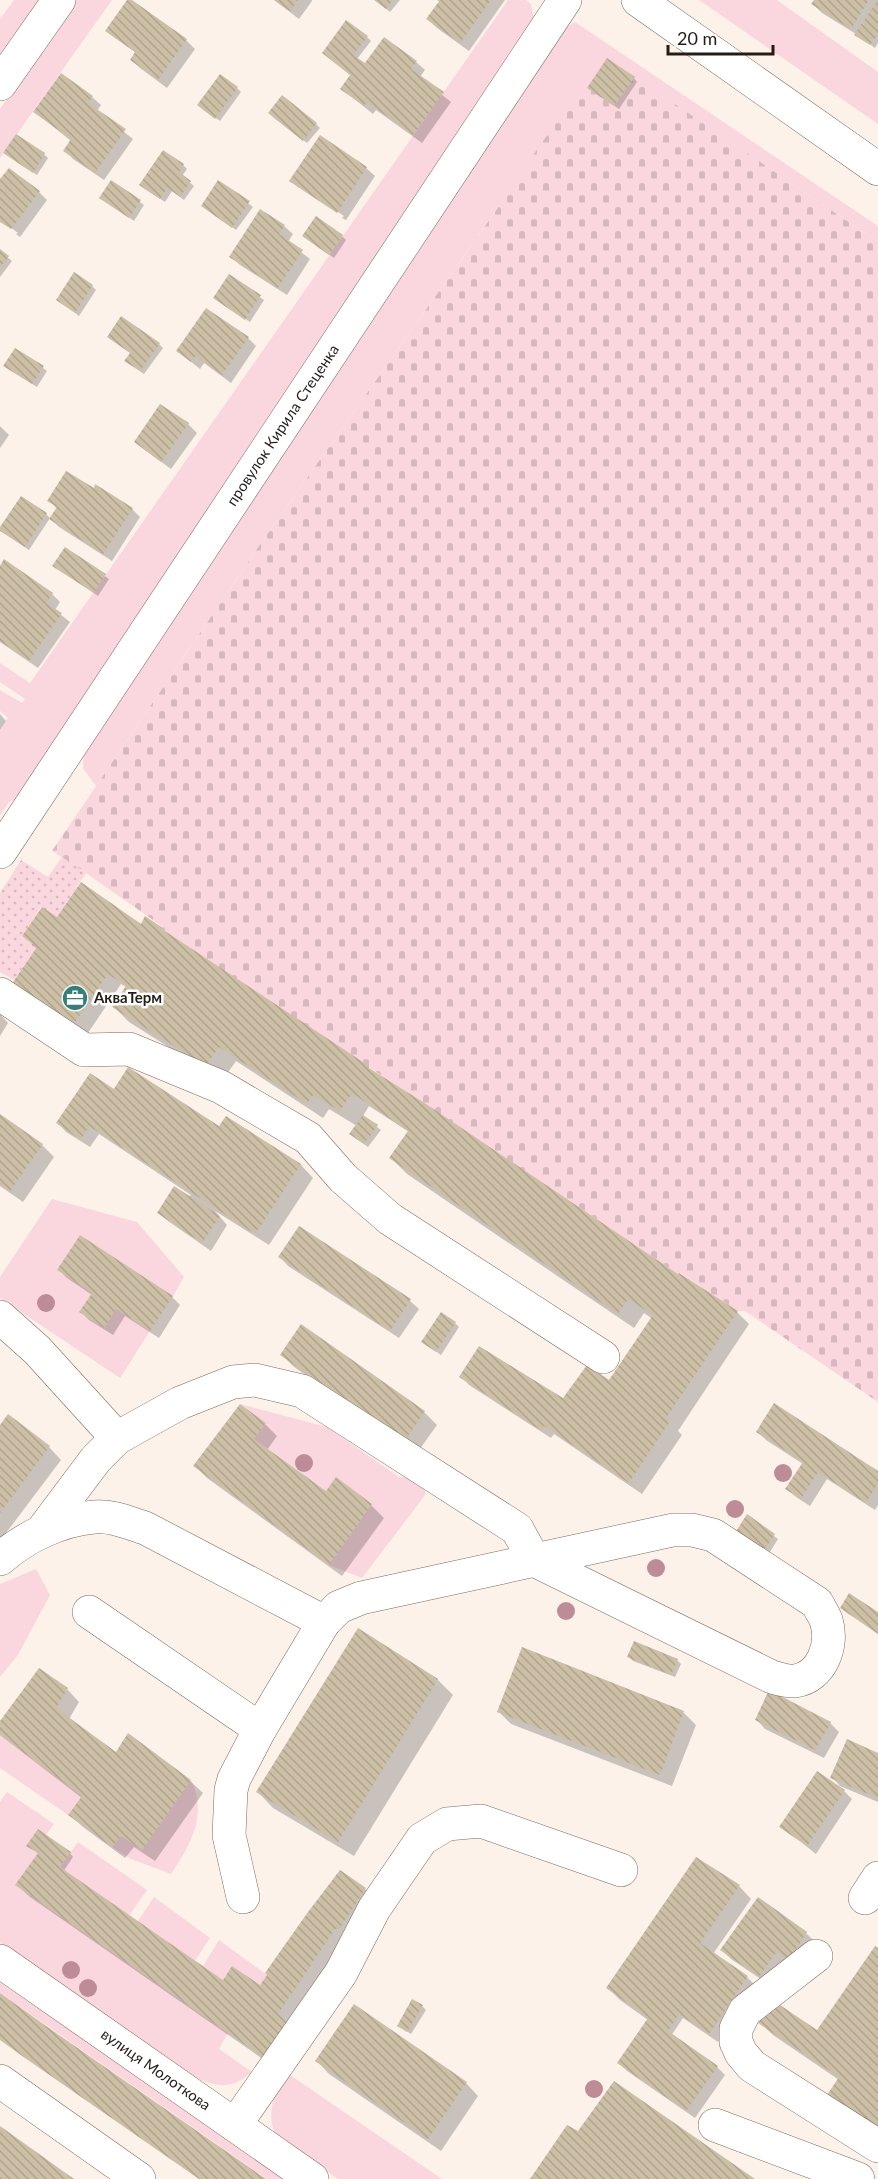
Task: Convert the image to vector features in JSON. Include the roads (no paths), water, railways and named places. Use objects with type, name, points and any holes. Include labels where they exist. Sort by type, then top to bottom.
[{"type":"street","points":[[0,84],[59,0]]},
{"type":"street","name":"провулок Кирила Стеценка","points":[[0,852],[565,0]]},
{"type":"street","points":[[638,0],[878,168]]},
{"type":"street","points":[[0,994],[84,1050],[129,1049],[221,1087],[308,1138],[343,1178],[390,1220],[603,1357]]},
{"type":"street","points":[[0,1317],[37,1350],[117,1438]]},
{"type":"street","points":[[42,1531],[96,1459],[117,1438],[180,1403],[233,1382],[255,1380],[302,1392],[517,1529],[534,1560],[772,1677],[793,1681],[807,1677],[819,1669],[826,1654],[828,1634],[826,1621],[817,1603],[713,1535],[692,1530],[673,1530],[534,1560],[361,1598],[339,1606],[324,1622],[260,1729],[234,1779],[229,1803],[229,1835],[243,1897]]},
{"type":"street","points":[[0,1559],[42,1531],[69,1522],[95,1517],[117,1519],[145,1527],[324,1622]]},
{"type":"street","points":[[89,1612],[260,1729]]},
{"type":"street","points":[[235,2125],[341,1973],[374,1909],[422,1839],[447,1824],[482,1821],[621,1870]]},
{"type":"street","points":[[816,1956],[745,2012],[736,2029],[736,2042],[741,2053],[752,2066],[878,2146]]},
{"type":"street","name":"вулиця Молоткова","points":[[0,1961],[312,2179]]},
{"type":"street","points":[[2,2087],[139,2179]]},
{"type":"street","points":[[715,2125],[799,2169],[858,2179]]},
{"type":"place","name":"АкваТерм","points":[[75,998]]}]
